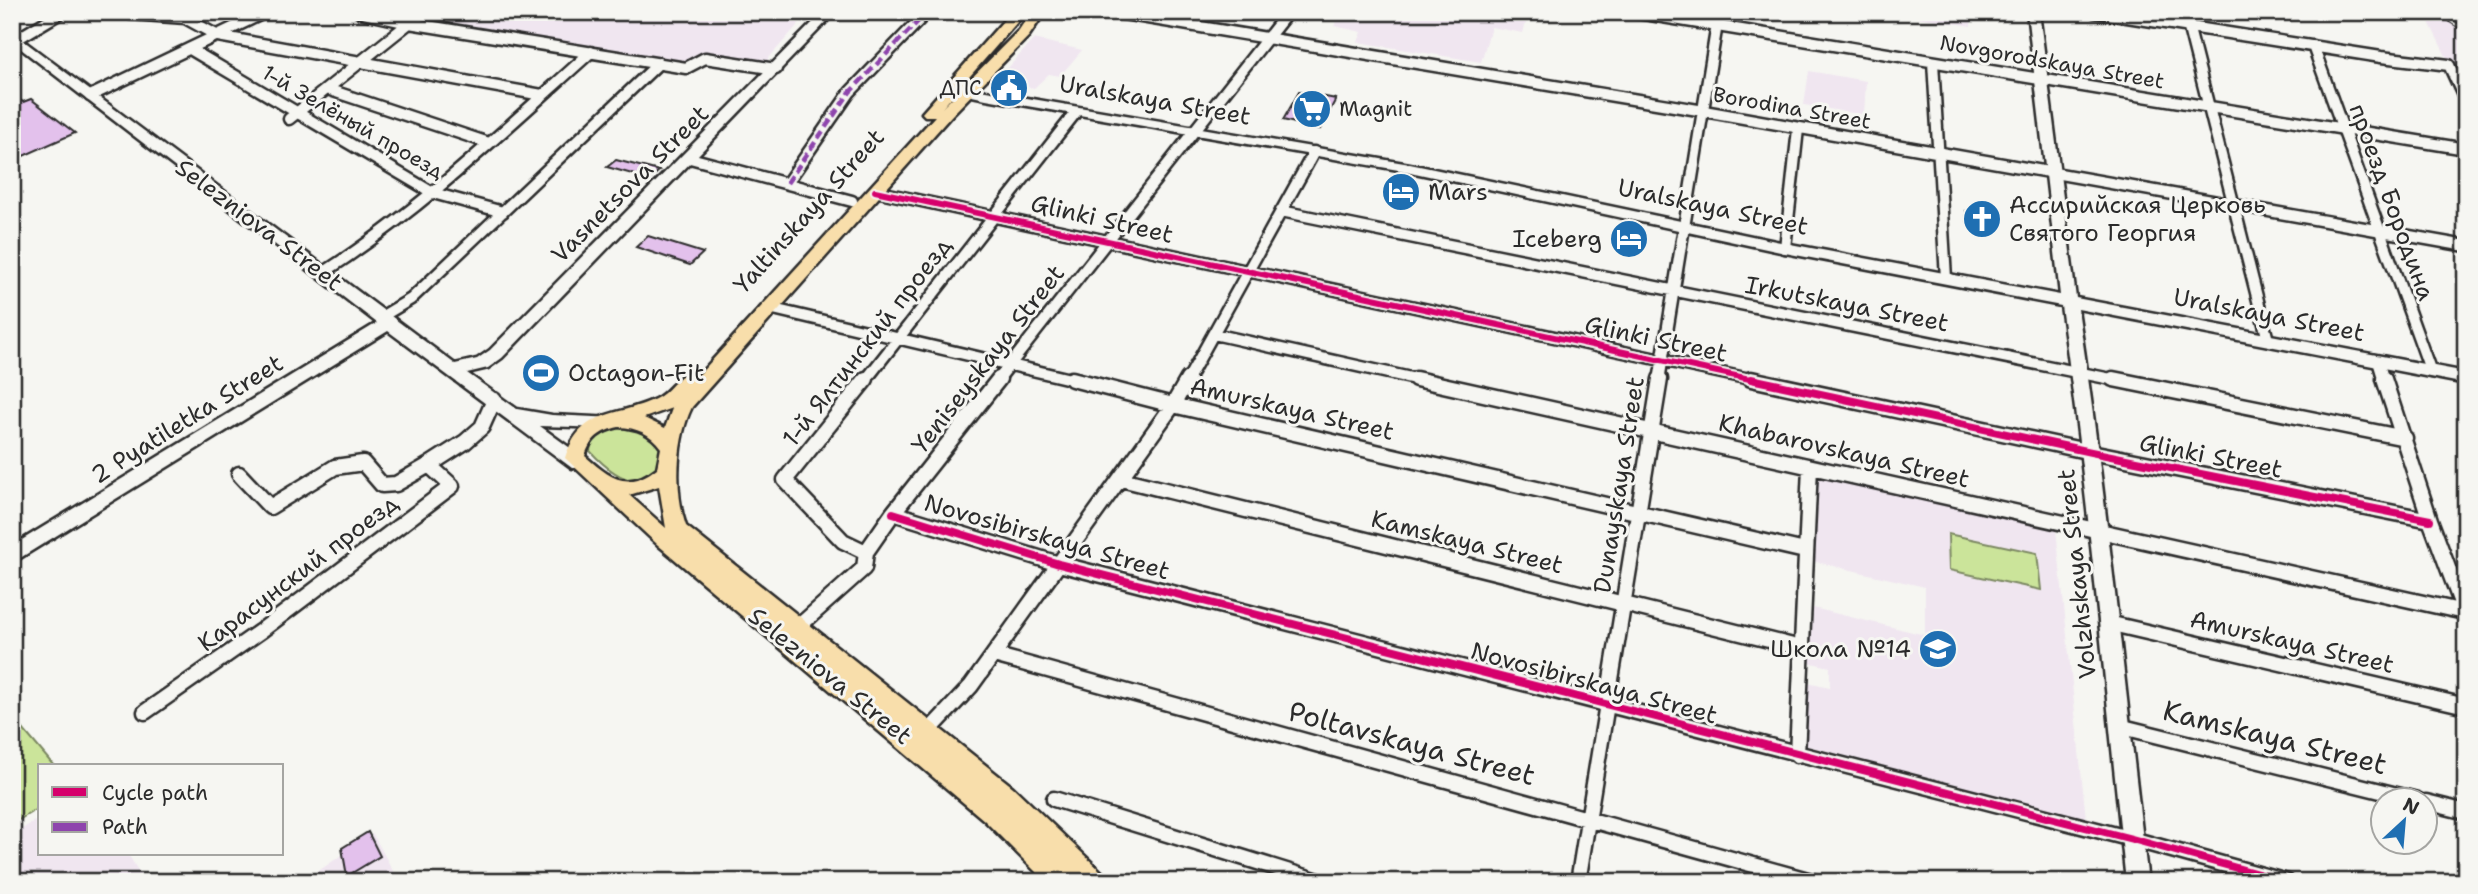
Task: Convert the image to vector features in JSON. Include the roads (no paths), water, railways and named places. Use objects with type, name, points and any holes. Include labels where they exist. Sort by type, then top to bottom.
[{"type":"main road","name":"Yaltinskaya Street","points":[[671,458],[678,412],[684,404],[875,191],[965,84],[1019,12]]},
{"type":"main road","name":"Yaltinskaya Street","points":[[614,421],[652,409],[674,396],[852,201],[965,84],[1024,33],[1038,12]]},
{"type":"main road","points":[[633,419],[659,430],[671,458],[656,480],[646,485],[620,487],[592,473],[575,454],[584,437],[614,421],[633,419]]},
{"type":"main road","name":"Selezniova Street","points":[[671,458],[670,513],[677,530],[1005,795],[1095,882]]},
{"type":"main road","name":"Selezniova Street","points":[[592,473],[665,539],[992,812],[1064,882]]},
{"type":"street","points":[[15,38],[62,12]]},
{"type":"street","points":[[90,96],[266,12]]},
{"type":"street","points":[[359,12],[409,23],[686,68],[705,58],[776,69]]},
{"type":"street","points":[[293,115],[424,12]]},
{"type":"street","name":"Vasnetsova Street","points":[[453,370],[482,364],[516,334],[830,12]]},
{"type":"street","points":[[787,183],[850,92],[926,12]]},
{"type":"street","name":"Borodina Street","points":[[1111,12],[1704,111],[2053,175],[2466,246]]},
{"type":"street","name":"Yeniseyskaya Street","points":[[797,627],[864,568],[866,552],[893,513],[1288,12]]},
{"type":"street","name":"Novgorodskaya Street","points":[[1632,12],[2466,149]]},
{"type":"street","name":"Dunayskaya Street","points":[[1578,882],[1719,12]]},
{"type":"street","name":"Volzhskaya Street","points":[[2033,12],[2091,452],[2096,531],[2137,882]]},
{"type":"street","points":[[2095,12],[2449,65],[2466,102]]},
{"type":"street","points":[[130,14],[189,15],[218,36],[542,95]]},
{"type":"street","points":[[2188,25],[2268,340]]},
{"type":"street","name":"Selezniova Street","points":[[15,38],[384,320],[592,473]]},
{"type":"street","name":"проезд Бородина","points":[[2313,46],[2431,372]]},
{"type":"street","name":"1-й Зелёный проезд","points":[[190,49],[293,115],[433,193],[503,212]]},
{"type":"street","points":[[323,273],[433,193],[591,52]]},
{"type":"street","points":[[1933,62],[1946,278]]},
{"type":"street","points":[[384,320],[411,299],[659,63]]},
{"type":"street","name":"Uralskaya Street","points":[[965,84],[1076,111],[1410,168],[1785,248],[2466,378]]},
{"type":"street","points":[[327,89],[489,143]]},
{"type":"street","name":"1-й Ялтинский проезд","points":[[866,552],[843,541],[785,480],[900,340],[993,215],[1076,111]]},
{"type":"street","points":[[1785,248],[1798,129]]},
{"type":"street","points":[[928,732],[971,686],[1173,405],[1314,152]]},
{"type":"street","points":[[690,158],[852,201]]},
{"type":"street","name":"Glinki Street","points":[[875,191],[2091,452],[2430,520]]},
{"type":"street","name":"Irkutskaya Street","points":[[1281,212],[2405,438]]},
{"type":"street","name":"Amurskaya Street","points":[[769,308],[1010,363],[1173,405],[1805,551]]},
{"type":"street","name":"2 Pyatiletka Street","points":[[12,555],[384,320]]},
{"type":"street","name":"Khabarovskaya Street","points":[[1214,334],[2465,614]]},
{"type":"street","points":[[2378,361],[2430,520],[2465,614]]},
{"type":"street","name":"Карасунский проезд","points":[[239,474],[270,507],[335,467],[363,463],[382,485],[396,484],[465,443],[482,427],[494,400]]},
{"type":"street","name":"Selezniova Street","points":[[509,411],[534,420],[559,423],[614,421]]},
{"type":"street","name":"Карасунский проезд","points":[[145,712],[250,640],[300,599],[452,486],[429,465]]},
{"type":"street","points":[[1797,755],[1811,467]]},
{"type":"street","name":"Kamskaya Street","points":[[1121,479],[1801,648]]},
{"type":"street","name":"Novosibirskaya Street","points":[[893,513],[1059,564],[2132,839],[2287,882]]},
{"type":"street","name":"Amurskaya Street","points":[[2108,622],[2466,706]]},
{"type":"street","name":"Poltavskaya Street","points":[[994,655],[1815,882]]},
{"type":"street","name":"Kamskaya Street","points":[[2119,726],[2370,788]]},
{"type":"street","points":[[1054,799],[1322,882]]},
{"type":"street","points":[[2440,805],[2466,811]]},
{"type":"railway","points":[[2435,12],[2466,30]]},
{"type":"place","name":"ДПС","points":[[1009,88]]},
{"type":"place","name":"Magnit","points":[[1312,109]]},
{"type":"place","name":"Mars","points":[[1401,192]]},
{"type":"place","name":"Ассирийская Церковь Святого Георгия","points":[[1982,219]]},
{"type":"place","name":"Iceberg","points":[[1629,239]]},
{"type":"place","name":"Octagon-Fit","points":[[541,373]]},
{"type":"place","name":"Школа №14","points":[[1938,649]]}]
